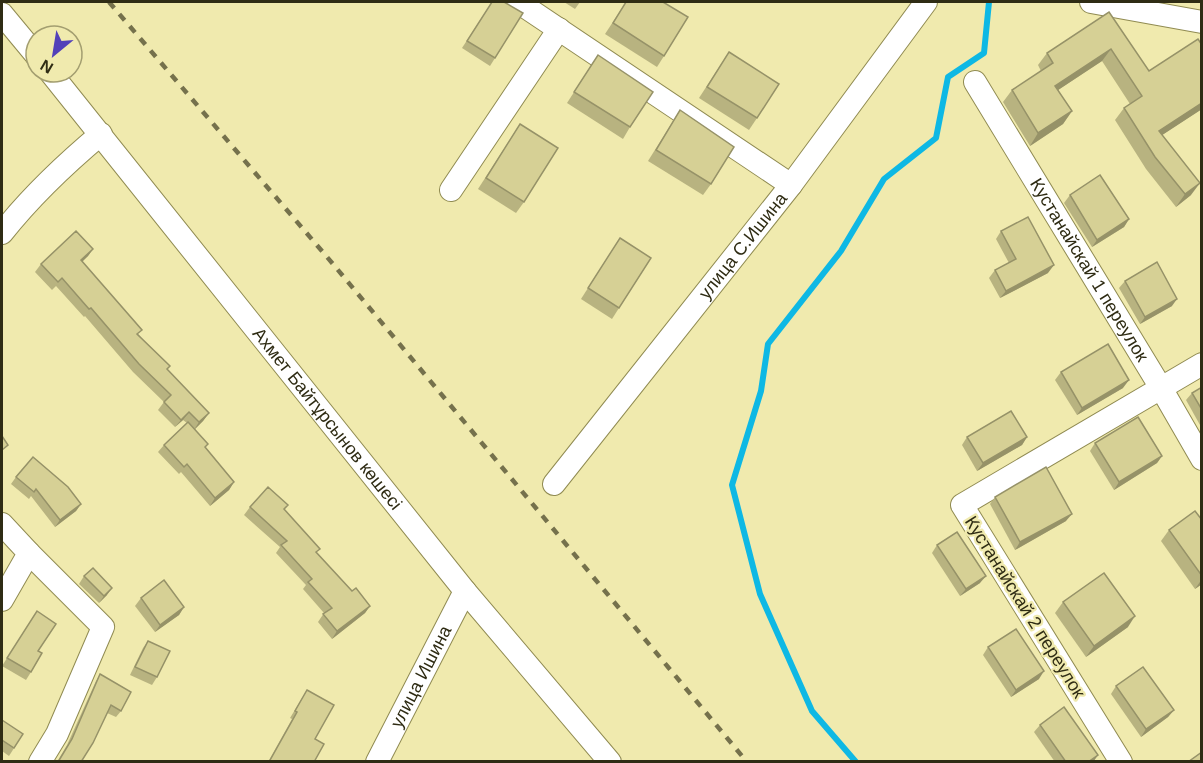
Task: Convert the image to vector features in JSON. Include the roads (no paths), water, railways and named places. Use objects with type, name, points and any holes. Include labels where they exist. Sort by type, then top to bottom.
[{"type":"street","points":[[518,2],[791,186]]},
{"type":"street","name":"улица С.Ишина","points":[[554,484],[791,186],[926,2]]},
{"type":"street","points":[[1091,2],[1202,22]]},
{"type":"street","points":[[2,14],[24,41]]},
{"type":"street","points":[[451,190],[558,29]]},
{"type":"street","name":"Кустанайскай 1 переулок","points":[[975,82],[1202,459]]},
{"type":"street","name":"Ахмет Байтұрсынов көшесі","points":[[60,84],[465,591],[610,762]]},
{"type":"street","points":[[2,232],[58,169],[101,134]]},
{"type":"street","name":"Кустанайскай 2 переулок","points":[[1121,762],[962,505],[1202,364]]},
{"type":"street","points":[[2,524],[103,627],[57,734],[40,762]]},
{"type":"street","points":[[2,600],[29,553]]},
{"type":"street","name":"улица Ишина","points":[[377,762],[465,591]]},
{"type":"waterway","points":[[856,762],[812,711],[760,594],[732,485],[761,391],[768,344],[841,251],[884,179],[936,138],[948,77],[984,53],[989,2]]},
{"type":"railway","points":[[109,2],[333,264],[747,762]]}]
